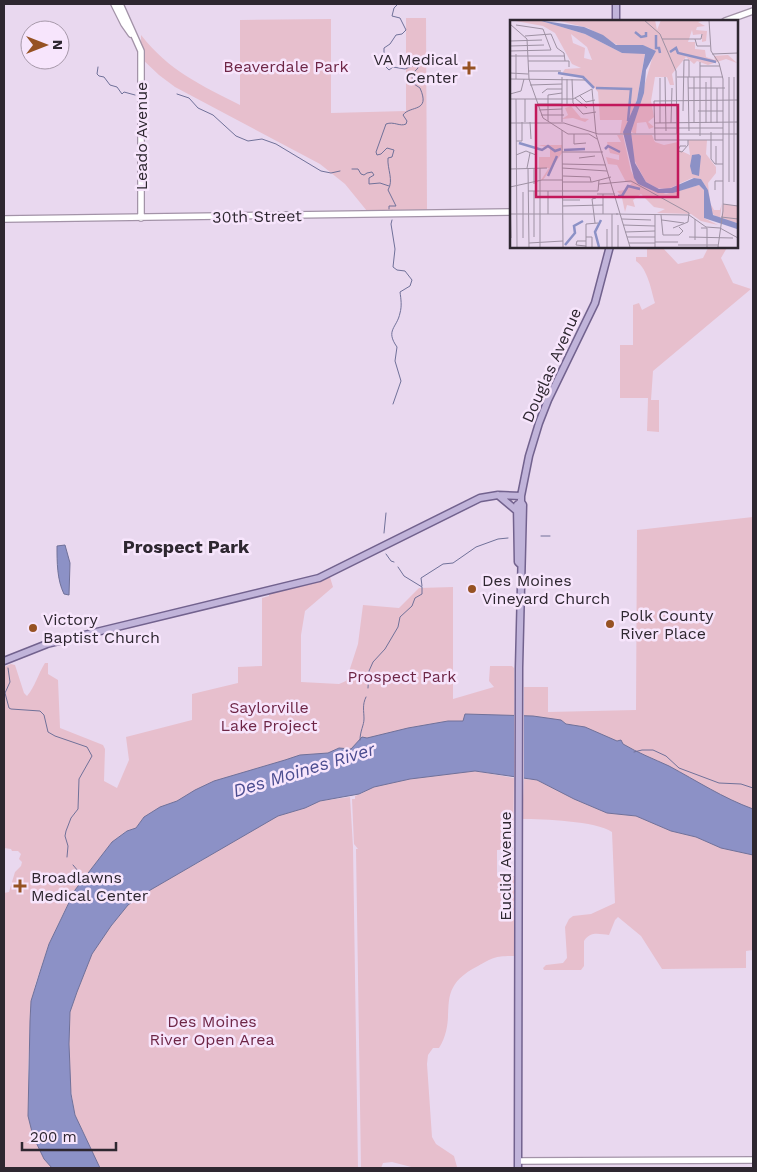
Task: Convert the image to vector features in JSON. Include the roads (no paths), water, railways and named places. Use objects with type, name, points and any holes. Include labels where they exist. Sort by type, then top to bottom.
[{"type":"main road","points":[[616,4],[616,20]]},
{"type":"main road","name":"Douglas Avenue","points":[[521,499],[528,456],[539,423],[548,400],[595,303],[609,248]]},
{"type":"main road","points":[[4,661],[54,642],[318,578],[480,498],[498,495],[521,499]]},
{"type":"main road","points":[[498,495],[517,511]]},
{"type":"main road","name":"Euclid Avenue","points":[[520,564],[518,562],[517,505],[521,499]]},
{"type":"main road","name":"Euclid Avenue","points":[[518,1165],[520,564],[522,562],[523,505],[521,499]]},
{"type":"street","points":[[114,4],[126,28],[135,37]]},
{"type":"street","points":[[120,4],[135,37]]},
{"type":"street","points":[[728,20],[753,11]]},
{"type":"street","name":"Leado Avenue","points":[[135,37],[140,54],[141,218]]},
{"type":"street","name":"30th Street","points":[[4,219],[510,212]]},
{"type":"street","points":[[518,1165],[753,1160]]},
{"type":"water","points":[[65,545],[70,563],[69,595],[64,594],[62,589],[57,565],[57,546]]},
{"type":"water","name":"Des Moines River","points":[[465,714],[533,716],[561,720],[566,724],[585,727],[617,741],[621,740],[623,744],[634,750],[669,766],[731,800],[753,809],[753,855],[721,848],[696,837],[671,831],[636,816],[607,813],[537,780],[475,771],[410,779],[374,787],[359,794],[320,801],[305,808],[278,816],[140,896],[128,905],[92,954],[70,1012],[69,1044],[71,1094],[75,1115],[100,1168],[52,1168],[44,1159],[33,1136],[28,1116],[31,1001],[49,944],[75,890],[112,842],[127,831],[136,828],[144,817],[160,807],[177,801],[214,781],[300,755],[328,753],[339,748],[351,749],[362,737],[367,738],[448,721],[463,721]]},
{"type":"waterway","points":[[389,209],[389,206],[396,206],[388,190],[390,186],[388,158],[392,157],[394,150],[387,148],[377,155],[376,152],[386,124],[406,124],[407,121],[403,115],[421,105],[423,101],[420,88],[414,84],[412,77],[418,68],[417,64],[405,69],[393,67],[389,70],[385,66],[387,59],[384,55],[384,48],[390,44],[396,35],[402,34],[406,30],[400,18],[392,16],[394,8],[398,4]]},
{"type":"waterway","points":[[98,67],[97,74],[104,77],[110,85],[117,87],[122,94],[124,92],[135,95]]},
{"type":"waterway","points":[[177,94],[189,98],[198,108],[213,115],[236,136],[248,141],[262,139],[276,144],[321,171],[331,173],[340,171]]},
{"type":"waterway","points":[[352,169],[358,169],[364,175],[372,172],[374,175],[369,178],[369,184],[380,183],[389,186]]},
{"type":"waterway","points":[[392,220],[395,249],[393,267],[397,270],[405,271],[412,280],[410,286],[400,292],[401,310],[392,333],[397,347],[395,361],[401,381],[393,404]]},
{"type":"waterway","points":[[384,533],[386,513]]},
{"type":"waterway","points":[[541,536],[550,536]]},
{"type":"waterway","points":[[422,586],[421,578],[443,564],[453,563],[476,547],[498,539],[508,538]]},
{"type":"waterway","points":[[386,554],[394,562]]},
{"type":"waterway","points":[[368,688],[369,671],[373,662],[385,649],[398,627],[400,617],[412,606],[415,598],[422,594],[422,587],[404,576],[398,567]]},
{"type":"waterway","points":[[8,668],[10,682],[5,693],[9,708],[40,711],[44,715],[48,732],[87,747],[92,756],[79,779],[78,809],[71,818],[66,831],[67,857]]},
{"type":"waterway","name":"Des Moines River","points":[[360,740],[366,697]]},
{"type":"waterway","points":[[634,752],[653,750],[666,756],[679,768],[719,783],[741,784],[753,788]]},
{"type":"waterway","points":[[73,865],[84,878]]},
{"type":"place","name":"VA Medical Center","points":[[469,68]]},
{"type":"place","name":"Des Moines Vineyard Church","points":[[472,589]]},
{"type":"place","name":"Polk County River Place","points":[[610,624]]},
{"type":"place","name":"Victory Baptist Church","points":[[33,628]]},
{"type":"place","name":"Broadlawns Medical Center","points":[[20,886]]},
{"type":"district","name":"Prospect Park","points":[[186,547]]},
{"type":"park label","name":"Beaverdale Park","points":[[286,66]]},
{"type":"park label","name":"Saylorville Lake Project","points":[[269,716]]},
{"type":"park label","name":"Des Moines River Open Area","points":[[212,1030]]}]
